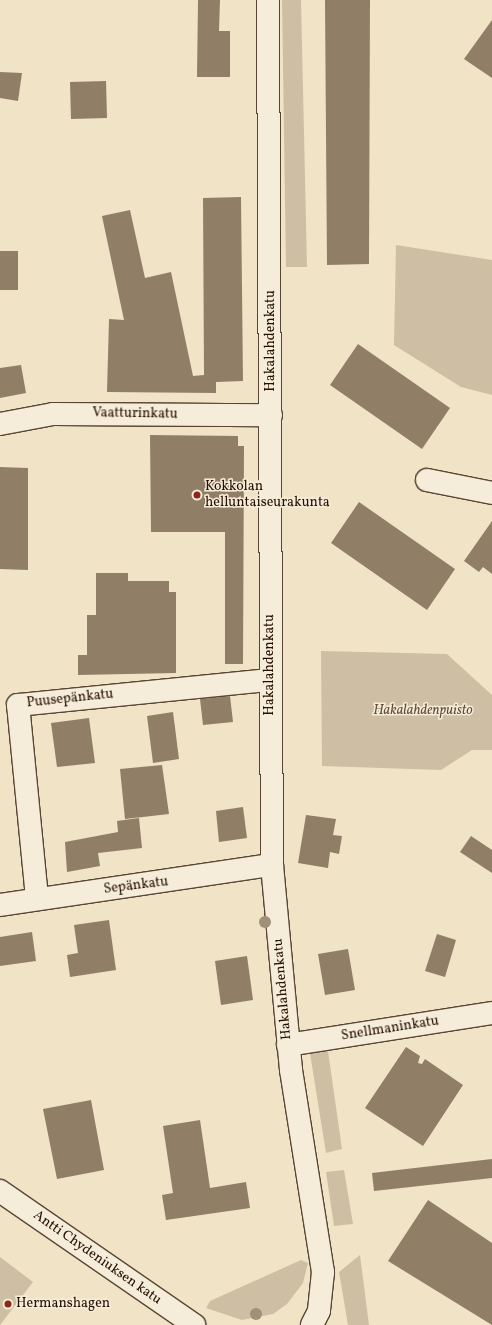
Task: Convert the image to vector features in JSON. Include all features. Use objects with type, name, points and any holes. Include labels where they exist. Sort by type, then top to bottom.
[{"type":"street","name":"Hakalahdenkatu","points":[[268,0],[271,415],[269,680],[272,866],[288,1045],[323,1272],[319,1311],[312,1325]]},
{"type":"street","name":"Vaatturinkatu","points":[[0,424],[53,414],[271,415]]},
{"type":"street","points":[[426,480],[492,493]]},
{"type":"street","name":"Puusepänkatu","points":[[37,898],[18,705],[269,680]]},
{"type":"street","name":"Sepänkatu","points":[[0,906],[37,898],[272,866]]},
{"type":"street","name":"Snellmaninkatu","points":[[288,1045],[492,1013]]},
{"type":"street","name":"Antti Chydeniuksen katu","points":[[0,1191],[194,1325]]},
{"type":"green space","points":[[282,0],[301,0],[307,267],[286,267]]},
{"type":"green space","points":[[396,245],[492,260],[492,395],[461,387],[394,345]]},
{"type":"green space","name":"Hakalahdenpuisto","points":[[321,651],[447,654],[492,695],[492,750],[472,750],[441,770],[322,766]]},
{"type":"green space","points":[[327,1044],[342,1149],[326,1153],[309,1047]]},
{"type":"green space","points":[[344,1170],[353,1224],[334,1226],[326,1172]]},
{"type":"green space","points":[[360,1255],[369,1325],[348,1325],[339,1272]]},
{"type":"green space","name":"Hermanshagen","points":[[0,1257],[33,1282],[0,1325]]},
{"type":"green space","points":[[301,1260],[308,1263],[303,1283],[287,1304],[273,1314],[242,1320],[206,1308],[210,1301]]},
{"type":"building","points":[[198,0],[220,0],[219,31],[230,31],[230,77],[197,77]]},
{"type":"building","points":[[325,0],[370,0],[369,264],[327,265]]},
{"type":"building","points":[[492,20],[492,78],[464,59]]},
{"type":"building","points":[[0,72],[22,73],[18,101],[0,98]]},
{"type":"building","points":[[106,81],[107,118],[71,119],[70,82]]},
{"type":"building","points":[[241,197],[243,381],[216,382],[216,393],[107,392],[109,319],[124,320],[102,216],[130,210],[145,278],[171,272],[193,376],[204,375],[203,198]]},
{"type":"building","points":[[0,251],[18,251],[18,290],[0,290]]},
{"type":"building","points":[[358,344],[450,408],[422,449],[330,385]]},
{"type":"building","points":[[21,365],[26,393],[0,398],[0,368]]},
{"type":"building","name":"Kokkolan helluntaiseurakunta","points":[[150,435],[238,436],[238,446],[244,446],[243,664],[225,664],[225,532],[151,532]]},
{"type":"building","points":[[0,467],[28,468],[28,570],[0,569]]},
{"type":"building","points":[[359,502],[455,569],[427,610],[331,543]]},
{"type":"building","points":[[492,521],[492,574],[483,567],[479,572],[464,561]]},
{"type":"building","points":[[96,573],[128,573],[128,581],[169,581],[169,592],[176,592],[176,673],[78,675],[78,655],[87,655],[87,615],[96,615]]},
{"type":"building","points":[[230,696],[233,722],[203,725],[200,699]]},
{"type":"building","points":[[173,712],[179,759],[153,763],[147,716]]},
{"type":"building","points":[[89,718],[95,763],[57,767],[51,723]]},
{"type":"building","points":[[162,765],[169,814],[125,819],[120,769]]},
{"type":"building","points":[[243,807],[247,838],[219,842],[216,811]]},
{"type":"building","points":[[306,815],[336,819],[333,835],[342,836],[339,854],[330,852],[328,868],[298,863]]},
{"type":"building","points":[[139,818],[142,848],[98,853],[100,866],[67,872],[65,842],[118,832],[117,821]]},
{"type":"building","points":[[471,836],[492,850],[492,873],[460,852]]},
{"type":"building","points":[[109,920],[116,970],[70,977],[67,955],[78,953],[74,925]]},
{"type":"building","points":[[32,932],[36,961],[0,966],[0,937]]},
{"type":"building","points":[[437,934],[456,940],[445,977],[425,971]]},
{"type":"building","points":[[348,949],[355,990],[325,995],[318,954]]},
{"type":"building","points":[[247,956],[253,1000],[221,1005],[215,961]]},
{"type":"building","points":[[406,1047],[420,1056],[418,1063],[422,1064],[425,1059],[463,1085],[423,1146],[365,1108]]},
{"type":"building","points":[[91,1100],[104,1170],[57,1179],[43,1109]]},
{"type":"building","points":[[200,1120],[210,1188],[246,1182],[250,1208],[166,1220],[162,1195],[173,1193],[163,1126]]},
{"type":"building","points":[[492,1159],[492,1178],[374,1191],[372,1173]]},
{"type":"building","points":[[428,1200],[492,1243],[492,1325],[388,1261]]},
{"type":"place","name":"Kokkolan helluntaiseurakunta","points":[[197,495]]},
{"type":"place","name":"Hermanshagen","points":[[8,1304]]}]
